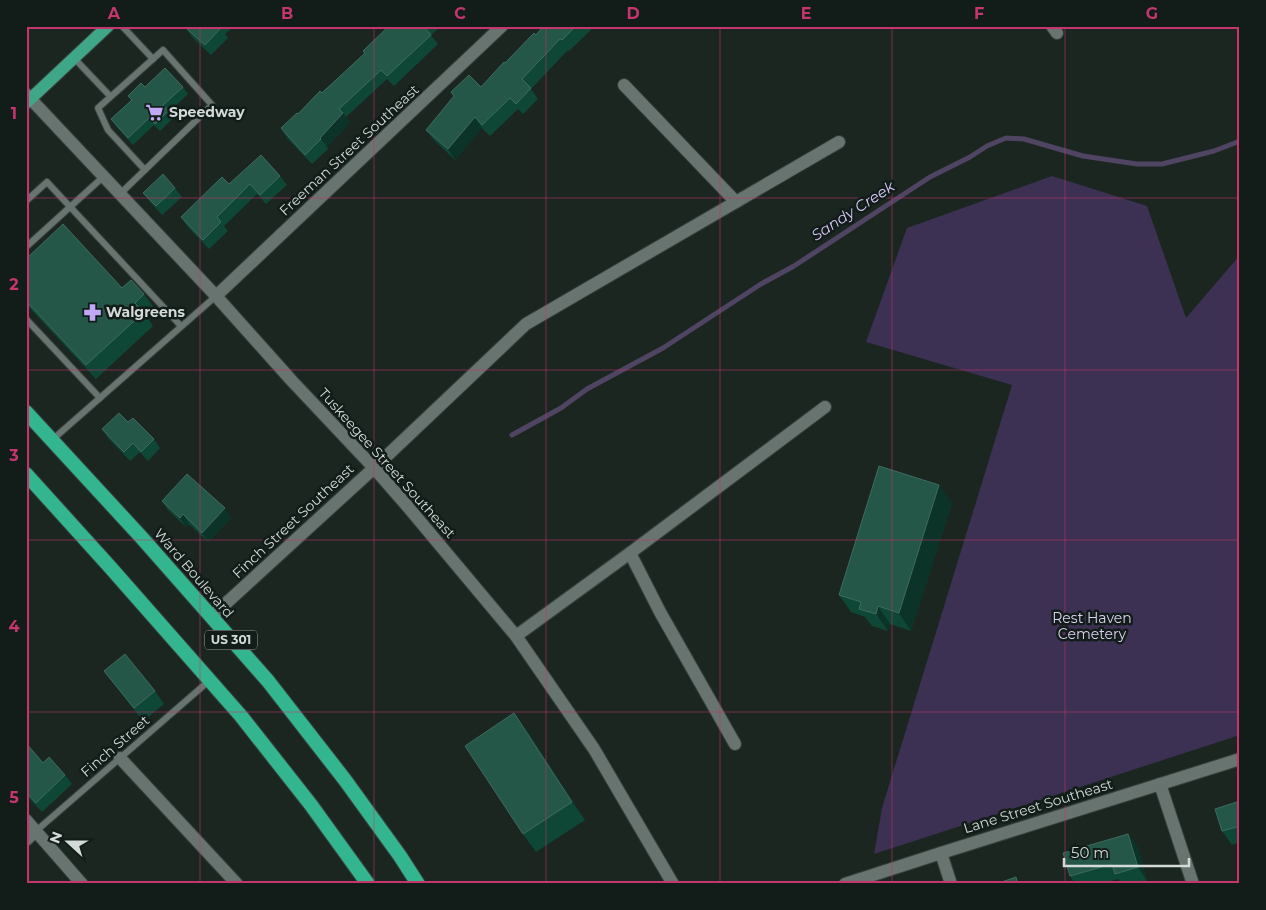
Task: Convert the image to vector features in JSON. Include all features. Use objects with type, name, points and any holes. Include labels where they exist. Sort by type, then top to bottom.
[{"type":"highway","name":"Ward Boulevard","points":[[26,412],[142,538],[268,681],[339,772],[418,884]]},
{"type":"highway","name":"US 301","points":[[26,474],[241,716],[311,805],[368,884]]},
{"type":"main road","points":[[28,99],[108,26]]},
{"type":"street","name":"Freeman Street Southeast","points":[[216,296],[502,26]]},
{"type":"street","points":[[624,85],[736,202]]},
{"type":"street","name":"Tuskeegee Street Southeast","points":[[28,99],[216,296],[292,381],[374,468],[516,636],[594,749],[673,884]]},
{"type":"street","name":"Finch Street Southeast","points":[[211,618],[374,468],[526,324],[839,142]]},
{"type":"street","points":[[516,636],[825,407]]},
{"type":"street","points":[[630,553],[660,612],[735,744]]},
{"type":"street","points":[[120,758],[237,884]]},
{"type":"street","name":"Lane Street Southeast","points":[[846,884],[1240,759]]},
{"type":"street","points":[[1160,784],[1193,884]]},
{"type":"street","points":[[26,820],[82,884]]},
{"type":"street","points":[[26,840],[36,831]]},
{"type":"street","points":[[941,853],[951,884]]},
{"type":"lane","points":[[122,26],[153,59]]},
{"type":"lane","points":[[120,194],[145,170],[212,105],[163,50],[98,108],[108,130],[145,170]]},
{"type":"lane","points":[[74,58],[110,96]]},
{"type":"lane","points":[[26,247],[103,177]]},
{"type":"lane","points":[[26,201],[47,182],[181,326]]},
{"type":"lane","points":[[52,440],[216,296]]},
{"type":"lane","points":[[26,319],[100,398]]},
{"type":"lane","name":"Finch Street","points":[[36,831],[210,680]]},
{"type":"green space","name":"Rest Haven Cemetery","points":[[1052,176],[1147,206],[1186,318],[1240,255],[1240,735],[874,854],[882,808],[1012,385],[866,342],[907,228]]},
{"type":"building","points":[[187,26],[219,26],[221,28],[205,45],[186,28]]},
{"type":"building","points":[[389,26],[425,26],[431,35],[387,76],[381,70],[339,109],[343,113],[305,155],[281,128],[298,114],[320,91],[322,93],[365,53],[363,51]]},
{"type":"building","points":[[544,26],[576,26],[562,40],[560,39],[522,79],[531,88],[516,104],[510,98],[482,125],[475,117],[448,149],[426,130],[454,96],[451,92],[469,75],[481,87],[504,62]]},
{"type":"building","name":"Speedway","points":[[165,68],[183,87],[163,105],[168,111],[155,124],[149,118],[128,138],[111,119],[132,100],[128,96],[141,83],[145,87]]},
{"type":"building","points":[[261,155],[280,176],[260,195],[250,184],[217,217],[221,222],[203,240],[181,217],[222,177],[229,184]]},
{"type":"building","points":[[163,174],[175,188],[156,206],[143,193]]},
{"type":"building","name":"Walgreens","points":[[63,224],[122,288],[131,280],[144,294],[135,303],[144,312],[86,365],[26,301],[26,259]]},
{"type":"building","points":[[119,413],[128,422],[133,418],[154,439],[141,452],[133,443],[124,452],[102,429]]},
{"type":"building","points":[[879,466],[939,485],[899,613],[878,606],[876,614],[859,609],[861,602],[839,595]]},
{"type":"building","points":[[187,474],[225,508],[202,533],[183,514],[180,518],[162,501]]},
{"type":"building","points":[[125,654],[155,691],[134,708],[104,671]]},
{"type":"building","points":[[514,713],[572,802],[523,834],[465,746]]},
{"type":"building","points":[[26,743],[43,763],[49,757],[65,775],[36,803],[26,792]]},
{"type":"building","points":[[1240,801],[1240,826],[1222,831],[1215,809]]},
{"type":"building","points":[[1128,834],[1138,867],[1115,874],[1112,864],[1070,876],[1063,853]]},
{"type":"building","points":[[1016,877],[1018,884],[996,884]]},
{"type":"waterway","name":"Sandy Creek","points":[[512,435],[561,408],[587,389],[663,348],[761,284],[794,266],[930,177],[970,157],[987,146],[1006,138],[1024,139],[1083,156],[1137,164],[1162,164],[1214,151],[1240,141]]},
{"type":"place","name":"Speedway","points":[[155,112]]},
{"type":"place","name":"Walgreens","points":[[92,312]]}]
